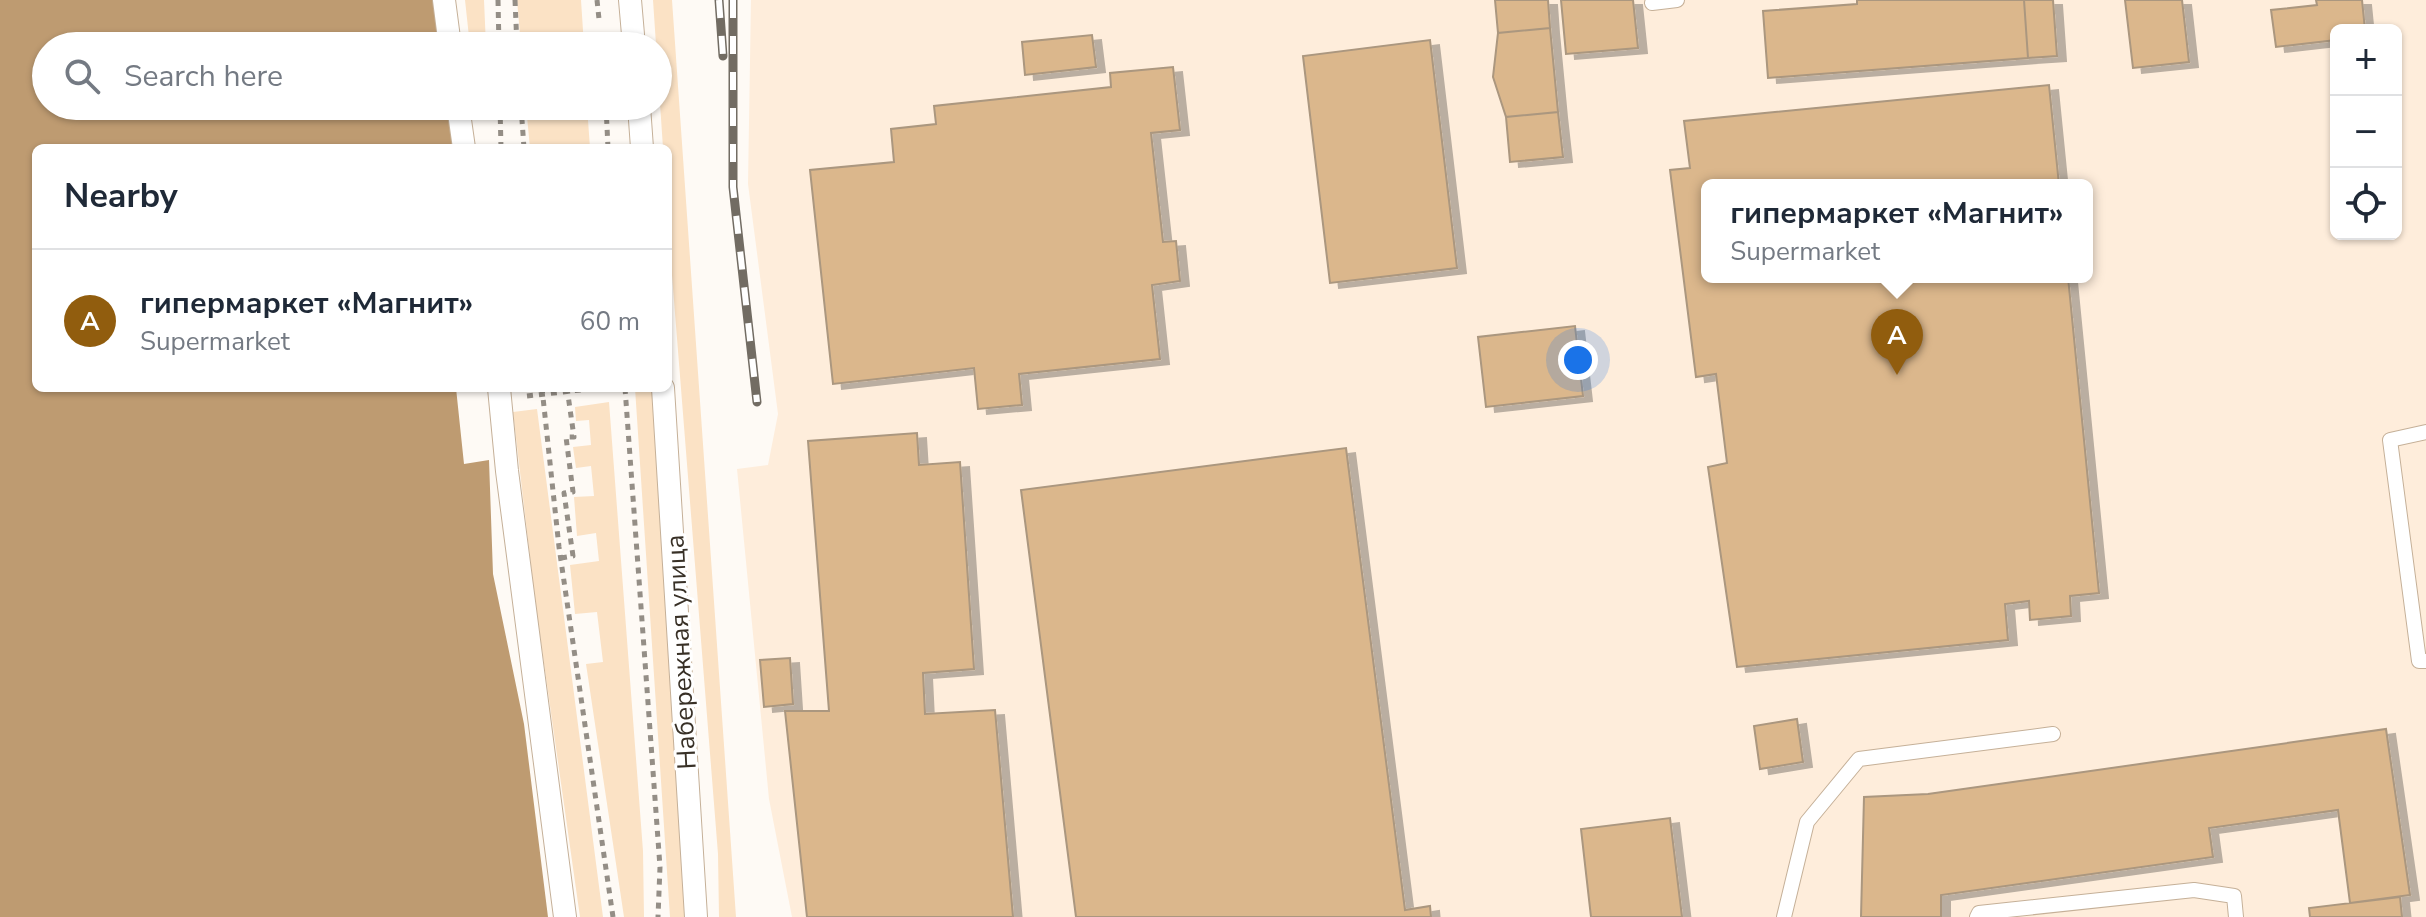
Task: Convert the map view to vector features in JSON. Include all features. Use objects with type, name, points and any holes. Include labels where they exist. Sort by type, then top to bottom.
[{"type":"street","points":[[444,0],[448,32]]},
{"type":"street","points":[[630,0],[633,32]]},
{"type":"street","points":[[460,120],[463,144]]},
{"type":"street","points":[[640,120],[642,144]]},
{"type":"street","points":[[499,392],[565,917]]},
{"type":"street","name":"Набережная улица","points":[[663,392],[696,917]]},
{"type":"lane","points":[[1652,3],[1677,0]]},
{"type":"lane","points":[[2426,432],[2390,440],[2419,661],[2426,661]]},
{"type":"lane","points":[[1784,917],[1807,822],[1859,759],[2053,734]]},
{"type":"lane","points":[[1977,917],[1979,913],[2194,890],[2234,896],[2236,917]]},
{"type":"path","points":[[498,0],[499,32]]},
{"type":"path","points":[[515,0],[516,32]]},
{"type":"path","points":[[500,120],[501,144]]},
{"type":"path","points":[[522,120],[524,144]]},
{"type":"path","points":[[607,120],[608,144]]},
{"type":"path","points":[[542,392],[561,558],[613,917]]},
{"type":"path","points":[[561,558],[573,556],[564,493],[573,492],[566,437],[574,437],[568,392]]},
{"type":"path","points":[[625,392],[660,867],[658,917]]},
{"type":"shaded area","points":[[0,0],[436,0],[440,32],[32,32],[32,120],[451,120],[454,144],[32,144],[32,392],[456,392],[464,464],[489,460],[493,574],[524,724],[548,917],[0,917]]},
{"type":"shaded area","points":[[465,0],[484,0],[485,32],[468,32]]},
{"type":"shaded area","points":[[517,0],[581,0],[583,32],[520,32]]},
{"type":"shaded area","points":[[653,0],[672,0],[736,917],[719,917],[718,854],[672,275],[672,144],[663,144],[661,120],[672,120],[672,32],[655,32]]},
{"type":"shaded area","points":[[751,0],[2426,0],[2426,917],[792,917],[769,799],[737,469],[768,465],[778,414],[748,184]]},
{"type":"shaded area","points":[[527,120],[588,120],[590,144],[530,144]]},
{"type":"shaded area","points":[[635,392],[652,392],[686,917],[670,917]]},
{"type":"shaded area","points":[[609,402],[643,851],[644,917],[624,917],[586,664],[603,662],[597,612],[575,614],[570,565],[599,561],[596,533],[577,536],[574,497],[594,496],[591,466],[576,468],[573,447],[591,445],[589,420],[576,421],[575,407]]},
{"type":"shaded area","points":[[537,409],[603,917],[580,917],[535,600],[513,412]]},
{"type":"building","points":[[1495,0],[1548,0],[1550,28],[1498,33]]},
{"type":"building","points":[[1561,0],[1633,0],[1638,48],[1566,54]]},
{"type":"building","points":[[1857,0],[2024,0],[2028,58],[1768,78],[1763,11],[1857,4]]},
{"type":"building","points":[[2024,0],[2053,0],[2057,56],[2028,58]]},
{"type":"building","points":[[2125,0],[2182,0],[2189,62],[2133,68]]},
{"type":"building","points":[[2316,0],[2362,0],[2364,24],[2330,24],[2330,41],[2276,47],[2271,10],[2317,5]]},
{"type":"building","points":[[1550,28],[1558,112],[1506,117],[1493,77],[1498,33]]},
{"type":"building","points":[[1092,35],[1096,67],[1025,75],[1022,42]]},
{"type":"building","points":[[1430,40],[1457,268],[1330,283],[1303,56]]},
{"type":"building","points":[[1173,67],[1180,130],[1151,133],[1163,242],[1176,241],[1180,281],[1152,285],[1160,359],[1019,374],[1022,405],[978,409],[974,368],[833,384],[810,170],[894,162],[891,129],[936,124],[934,106],[1111,87],[1110,73]]},
{"type":"building","points":[[2049,85],[2058,179],[1701,179],[1701,283],[2069,283],[2099,593],[2070,596],[2071,616],[2030,620],[2029,601],[2005,604],[2008,640],[1737,667],[1708,467],[1727,463],[1716,374],[1696,377],[1670,170],[1690,168],[1684,121]]},
{"type":"building","points":[[1558,112],[1563,157],[1510,162],[1506,117]]},
{"type":"building","points":[[1575,326],[1583,396],[1486,407],[1478,337]]},
{"type":"building","points":[[917,433],[919,465],[960,462],[974,669],[923,673],[925,714],[995,710],[1013,917],[807,917],[785,711],[829,711],[808,441]]},
{"type":"building","points":[[1346,448],[1405,910],[1430,906],[1431,917],[1076,917],[1021,490]]},
{"type":"building","points":[[790,658],[793,704],[764,707],[760,660]]},
{"type":"building","points":[[1797,719],[1803,762],[1760,769],[1754,726]]},
{"type":"building","points":[[2386,729],[2410,895],[2350,903],[2338,810],[2209,828],[2213,857],[1941,895],[1941,917],[1861,917],[1864,797],[1928,794]]},
{"type":"building","points":[[1670,818],[1682,917],[1591,917],[1581,829]]},
{"type":"building","points":[[2400,897],[2402,917],[2310,917],[2309,908]]},
{"type":"railway","points":[[719,0],[723,56]]},
{"type":"railway","points":[[733,0],[733,187],[757,402]]},
{"type":"place","name":"гипермаркет «Магнит»","points":[[1897,375]]}]
